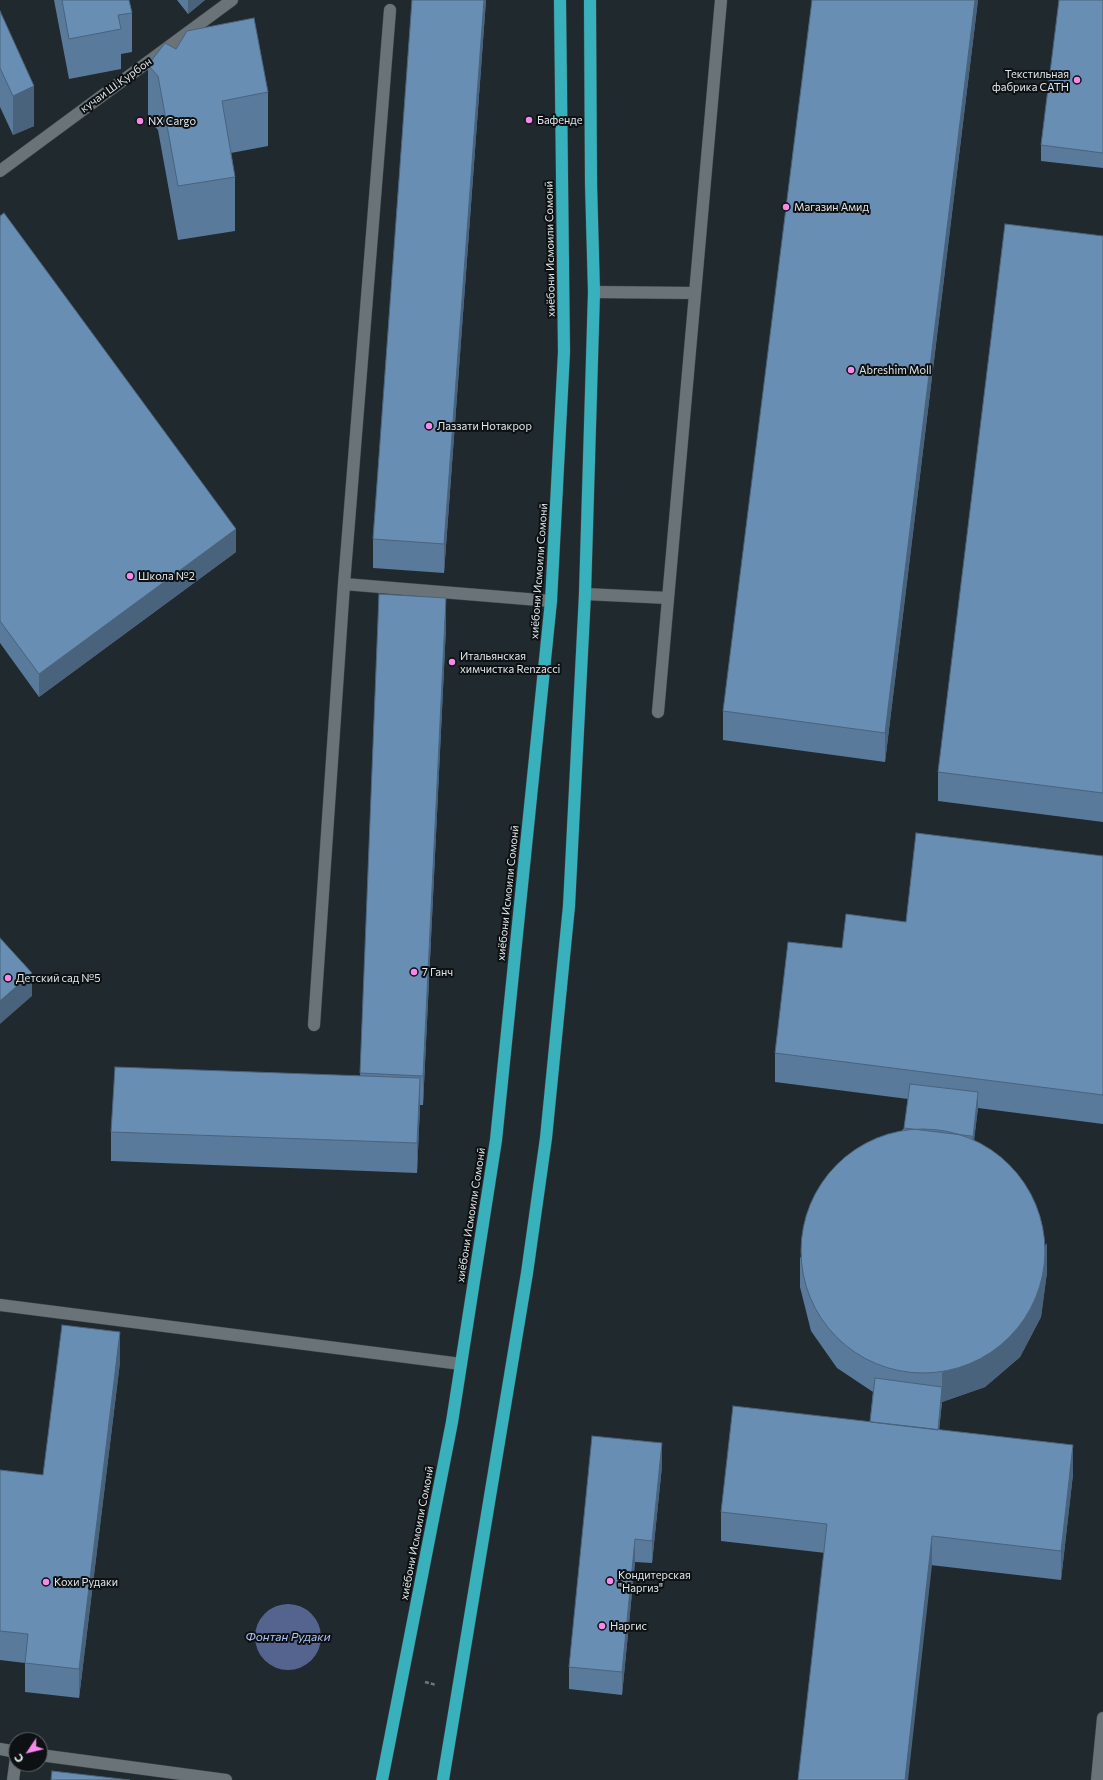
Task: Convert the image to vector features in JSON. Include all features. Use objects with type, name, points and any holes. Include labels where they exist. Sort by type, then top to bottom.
[{"type":"highway","name":"хиёбони Исмоили Сомонӣ","points":[[382,1780],[461,1364],[496,1140],[551,601],[564,352],[560,0]]},
{"type":"highway","points":[[443,1780],[527,1273],[546,1138],[569,906],[585,594],[594,292],[591,183],[590,0]]},
{"type":"street","name":"кучаи Ш.Қурбон","points":[[0,171],[232,0]]},
{"type":"street","points":[[658,712],[721,0]]},
{"type":"street","points":[[314,1025],[344,584],[390,10]]},
{"type":"street","points":[[594,292],[695,293]]},
{"type":"street","points":[[344,584],[551,601]]},
{"type":"street","points":[[585,594],[668,598]]},
{"type":"street","points":[[0,1305],[461,1364]]},
{"type":"street","points":[[1097,1780],[1103,1718]]},
{"type":"street","points":[[48,1756],[226,1780]]},
{"type":"path","points":[[402,1677],[458,1690]]},
{"type":"water","name":"Фонтан Рудаки","points":[[281,1604],[295,1604],[307,1609],[316,1618],[321,1630],[319,1650],[312,1661],[295,1670],[281,1670],[269,1665],[260,1656],[255,1644],[255,1630],[260,1618],[269,1609]]},
{"type":"building","points":[[62,0],[129,0],[132,13],[118,15],[121,29],[69,39]]},
{"type":"building","points":[[412,0],[484,0],[444,544],[373,539]]},
{"type":"building","name":"Abreshim Moll","points":[[812,0],[975,0],[885,733],[723,711]]},
{"type":"building","name":"Текстильная фабрика САТН","points":[[1059,0],[1103,0],[1103,153],[1041,145]]},
{"type":"building","points":[[0,11],[34,86],[13,96],[0,68]]},
{"type":"building","points":[[254,18],[268,92],[222,101],[235,177],[178,186],[158,76],[148,65],[165,43],[176,49],[187,31]]},
{"type":"building","points":[[4,213],[236,529],[39,674],[0,621],[0,216]]},
{"type":"building","points":[[1005,224],[1103,236],[1103,793],[938,772]]},
{"type":"building","points":[[379,594],[446,598],[423,1076],[360,1073]]},
{"type":"building","points":[[916,833],[1103,856],[1103,1095],[775,1053],[788,942],[842,948],[846,914],[906,922]]},
{"type":"building","points":[[0,938],[32,973],[0,1001]]},
{"type":"building","points":[[115,1067],[420,1078],[417,1143],[111,1132]]},
{"type":"building","points":[[910,1084],[978,1092],[973,1137],[904,1128]]},
{"type":"building","points":[[911,1129],[935,1129],[958,1134],[981,1143],[1001,1157],[1017,1173],[1025,1183],[1036,1204],[1043,1227],[1045,1251],[1043,1275],[1031,1309],[1017,1329],[1001,1345],[981,1359],[958,1368],[935,1373],[911,1373],[888,1368],[865,1359],[845,1345],[829,1329],[815,1309],[806,1286],[801,1263],[801,1239],[806,1216],[815,1193],[829,1173],[845,1157],[865,1143],[888,1134]]},
{"type":"building","name":"Кохи Рудаки","points":[[62,1325],[120,1332],[79,1669],[25,1663],[28,1634],[0,1631],[0,1470],[43,1475]]},
{"type":"building","points":[[875,1378],[942,1387],[938,1430],[870,1422]]},
{"type":"building","points":[[733,1406],[1073,1445],[1061,1551],[932,1536],[905,1780],[798,1780],[827,1524],[721,1512]]},
{"type":"building","name":"Наргис","points":[[592,1436],[662,1443],[652,1541],[635,1539],[622,1672],[569,1667]]},
{"type":"building","points":[[52,1771],[130,1780],[51,1780]]},
{"type":"place","name":"Текстильная фабрика САТН","points":[[1077,80]]},
{"type":"place","name":"Бафенде","points":[[529,120]]},
{"type":"place","name":"NX Cargo","points":[[140,121]]},
{"type":"place","name":"Магазин Амид","points":[[786,207]]},
{"type":"place","name":"Abreshim Moll","points":[[851,370]]},
{"type":"place","name":"Лаззати Нотакрор","points":[[429,426]]},
{"type":"place","name":"Школа №2","points":[[130,576]]},
{"type":"place","name":"Итальянская химчистка Renzacci","points":[[452,662]]},
{"type":"place","name":"7 Ганч","points":[[414,972]]},
{"type":"place","name":"Детский сад №5","points":[[8,978]]},
{"type":"place","name":"Кондитерская \"Наргиз\"","points":[[610,1581]]},
{"type":"place","name":"Кохи Рудаки","points":[[46,1582]]},
{"type":"place","name":"Наргис","points":[[602,1626]]}]
